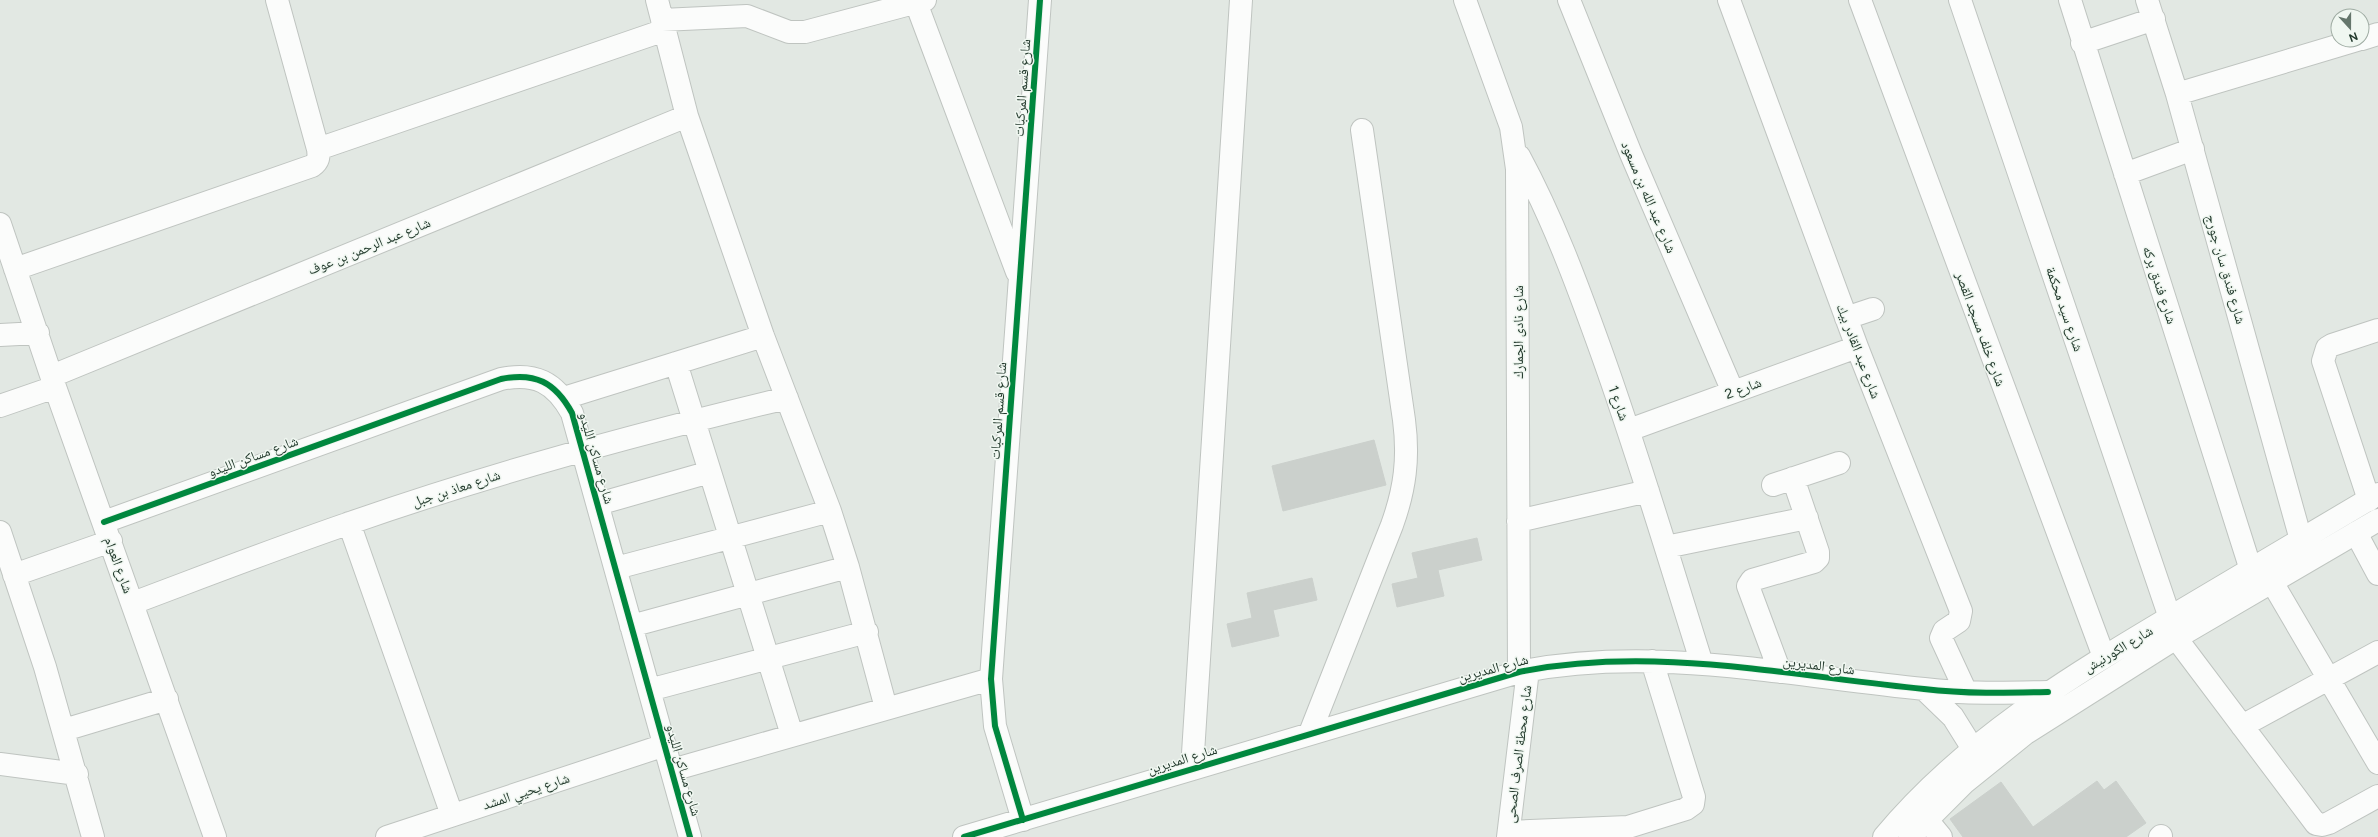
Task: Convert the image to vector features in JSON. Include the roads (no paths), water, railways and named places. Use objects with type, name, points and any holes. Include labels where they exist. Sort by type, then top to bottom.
[{"type":"street","points":[[10,266],[312,166],[319,157],[318,148],[277,0]]},
{"type":"street","name":"شارع قسم المركبات","points":[[1023,820],[995,726],[991,679],[1040,0]]},
{"type":"street","points":[[1192,769],[1241,0]]},
{"type":"street","name":"شارع نادى الجمارك","points":[[1465,0],[1504,106],[1516,150],[1518,521],[1523,671]]},
{"type":"street","name":"شارع عبد الله بن مسعود","points":[[1569,0],[1630,154],[1733,392]]},
{"type":"street","name":"شارع عبد القادر بيك","points":[[1728,0],[1857,347],[1961,612],[1959,621],[1944,631],[1941,638],[1966,692]]},
{"type":"street","name":"شارع خلف مسجد القصر","points":[[1860,0],[2104,657]]},
{"type":"street","name":"شارع سيد محكمة","points":[[1960,0],[2173,628],[2242,726],[2316,824],[2322,825],[2329,823],[2378,796]]},
{"type":"street","name":"شارع فندق بركه","points":[[2070,0],[2082,43],[2251,570]]},
{"type":"street","points":[[318,148],[661,16],[747,16],[789,32],[805,32],[918,1],[1020,279]]},
{"type":"street","points":[[2082,43],[2151,10]]},
{"type":"street","name":"شارع فندق سان جورج","points":[[2151,10],[2177,94],[2301,540]]},
{"type":"street","points":[[661,16],[687,116],[763,336],[830,511],[867,632],[886,708]]},
{"type":"street","points":[[2177,94],[2330,48]]},
{"type":"street","name":"شارع عبد الرحمن بن عوف","points":[[0,406],[53,381],[687,116]]},
{"type":"street","points":[[1310,733],[1401,500],[1406,473],[1407,447],[1404,420],[1362,130]]},
{"type":"street","points":[[2125,174],[2192,149]]},
{"type":"street","name":"شارع 1","points":[[1516,150],[1535,185],[1568,259],[1629,430],[1702,664]]},
{"type":"street","name":"شارع العوام","points":[[0,224],[10,266],[38,333],[53,381],[215,837]]},
{"type":"street","points":[[1846,318],[1873,309]]},
{"type":"street","points":[[2374,497],[2323,361],[2327,348],[2332,345],[2378,330]]},
{"type":"street","points":[[0,335],[38,333]]},
{"type":"street","points":[[564,398],[763,336]]},
{"type":"street","name":"شارع 2","points":[[1629,430],[1857,347]]},
{"type":"street","points":[[676,363],[792,735]]},
{"type":"street","name":"شارع مساكن الليدو","points":[[14,575],[107,531],[500,379],[528,377],[542,381],[564,398],[572,413],[690,837]]},
{"type":"street","name":"شارع معاذ بن جبل","points":[[133,603],[349,523],[582,450],[694,420],[787,398]]},
{"type":"street","points":[[1780,672],[1748,586],[1755,578],[1817,561],[1818,552],[1806,518],[1783,482],[1839,463]]},
{"type":"street","points":[[598,504],[710,472]]},
{"type":"street","points":[[1518,521],[1648,491]]},
{"type":"street","name":"شارع الكورنيش","points":[[1910,837],[1964,783],[2026,733],[2173,628],[2251,570],[2374,497]]},
{"type":"street","points":[[616,568],[830,511]]},
{"type":"street","points":[[1666,546],[1806,518]]},
{"type":"street","name":"شارع الكورنيش","points":[[1884,837],[1918,800],[1973,749],[2048,692],[2104,657],[2173,628],[2272,582],[2378,520]]},
{"type":"street","points":[[349,523],[452,816]]},
{"type":"street","points":[[0,532],[64,730],[93,837]]},
{"type":"street","points":[[2356,533],[2378,574]]},
{"type":"street","points":[[631,626],[848,567]]},
{"type":"street","points":[[2272,582],[2378,763]]},
{"type":"street","points":[[649,690],[867,632]]},
{"type":"street","points":[[2242,726],[2378,652]]},
{"type":"street","points":[[1508,834],[1628,827],[1686,809],[1693,804],[1694,797],[1652,660]]},
{"type":"street","name":"شارع المديرين","points":[[964,837],[1310,733],[1523,671],[1604,661],[1652,660],[1780,672],[1925,690],[1966,692],[2048,692]]},
{"type":"street","name":"شارع محطة الصرف الصحى","points":[[1508,834],[1523,671]]},
{"type":"street","points":[[672,770],[991,679]]},
{"type":"street","points":[[1925,690],[1953,717],[1973,749]]},
{"type":"street","points":[[64,730],[167,699]]},
{"type":"street","name":"شارع يحيي المشد","points":[[387,837],[665,745]]},
{"type":"street","points":[[0,764],[76,774]]},
{"type":"street","points":[[1927,820],[1941,837]]}]
